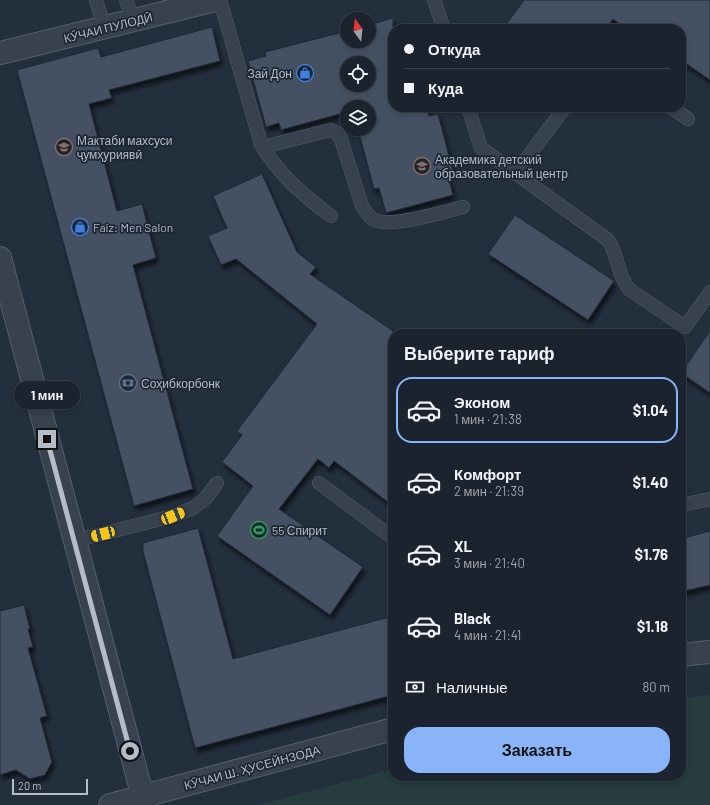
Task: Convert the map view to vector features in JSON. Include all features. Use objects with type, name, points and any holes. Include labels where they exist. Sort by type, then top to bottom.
[{"type":"street","name":"КӮЧАИ ПУЛОДӢ","points":[[0,54],[215,0]]},
{"type":"street","points":[[0,258],[4,294],[74,541],[144,801]]},
{"type":"street","points":[[686,654],[710,652]]},
{"type":"street","name":"КӮЧАИ Ш. ҲУСЕЙНЗОДА","points":[[110,805],[144,801],[388,730]]},
{"type":"lane","points":[[96,0],[104,27]]},
{"type":"lane","points":[[126,0],[133,20]]},
{"type":"lane","points":[[220,0],[263,147],[267,155],[295,187],[331,216]]},
{"type":"lane","points":[[434,0],[442,24]]},
{"type":"lane","points":[[470,112],[481,148],[608,240],[613,248],[620,274],[630,290],[685,327],[710,292]]},
{"type":"lane","points":[[515,174],[561,112]]},
{"type":"lane","points":[[678,112],[688,119]]},
{"type":"lane","points":[[263,147],[331,130],[337,133],[341,139],[362,206],[368,215],[374,220],[397,222],[463,207]]},
{"type":"lane","points":[[74,541],[173,516],[193,508],[206,498],[217,483]]},
{"type":"lane","points":[[319,483],[388,534]]},
{"type":"lane","points":[[686,504],[710,499]]},
{"type":"green space","points":[[710,695],[710,805],[258,805],[388,770],[388,781],[686,781],[686,697]]},
{"type":"building","points":[[524,0],[710,0],[710,80],[686,63],[686,24],[620,24],[613,19],[610,24],[507,24]]},
{"type":"building","points":[[393,18],[393,24],[388,24],[388,112],[428,112],[429,116],[438,114],[453,171],[447,172],[453,195],[386,213],[379,188],[374,189],[360,136],[376,136],[376,100],[340,100],[340,114],[281,130],[279,123],[266,127],[248,61],[266,56],[265,52],[340,33],[340,48],[376,48],[376,23]]},
{"type":"building","points":[[212,27],[220,61],[109,90],[112,98],[89,104],[117,211],[142,204],[156,258],[133,265],[193,489],[134,506],[17,70],[98,48],[101,57]]},
{"type":"building","points":[[262,174],[297,252],[316,267],[310,274],[390,329],[388,329],[388,502],[334,461],[329,468],[318,459],[279,509],[363,567],[330,615],[217,536],[253,486],[222,462],[242,435],[237,431],[317,324],[236,259],[221,265],[208,236],[227,228],[213,196]]},
{"type":"building","points":[[515,215],[614,281],[588,320],[488,254]]},
{"type":"building","points":[[710,331],[710,393],[686,376],[686,366]]},
{"type":"building","points":[[198,528],[233,659],[388,617],[388,696],[195,748],[143,551],[143,543]]},
{"type":"building","points":[[710,531],[710,585],[686,591],[686,538]]},
{"type":"building","points":[[24,605],[33,647],[28,648],[47,716],[40,718],[52,762],[45,775],[30,779],[16,770],[0,775],[0,611]]},
{"type":"place","name":"Зай Дон","points":[[305,73]]},
{"type":"place","name":"Мактаби махсуси ҷумҳуриявӣ","points":[[64,147]]},
{"type":"place","name":"Академика детский образовательный центр","points":[[422,166]]},
{"type":"place","name":"Faiz: Men Salon","points":[[80,227]]},
{"type":"place","name":"Соҳибкорбонк","points":[[128,383]]},
{"type":"place","name":"55 Спирит","points":[[259,530]]},
{"type":"route","points":[[47,439],[130,751]]}]
